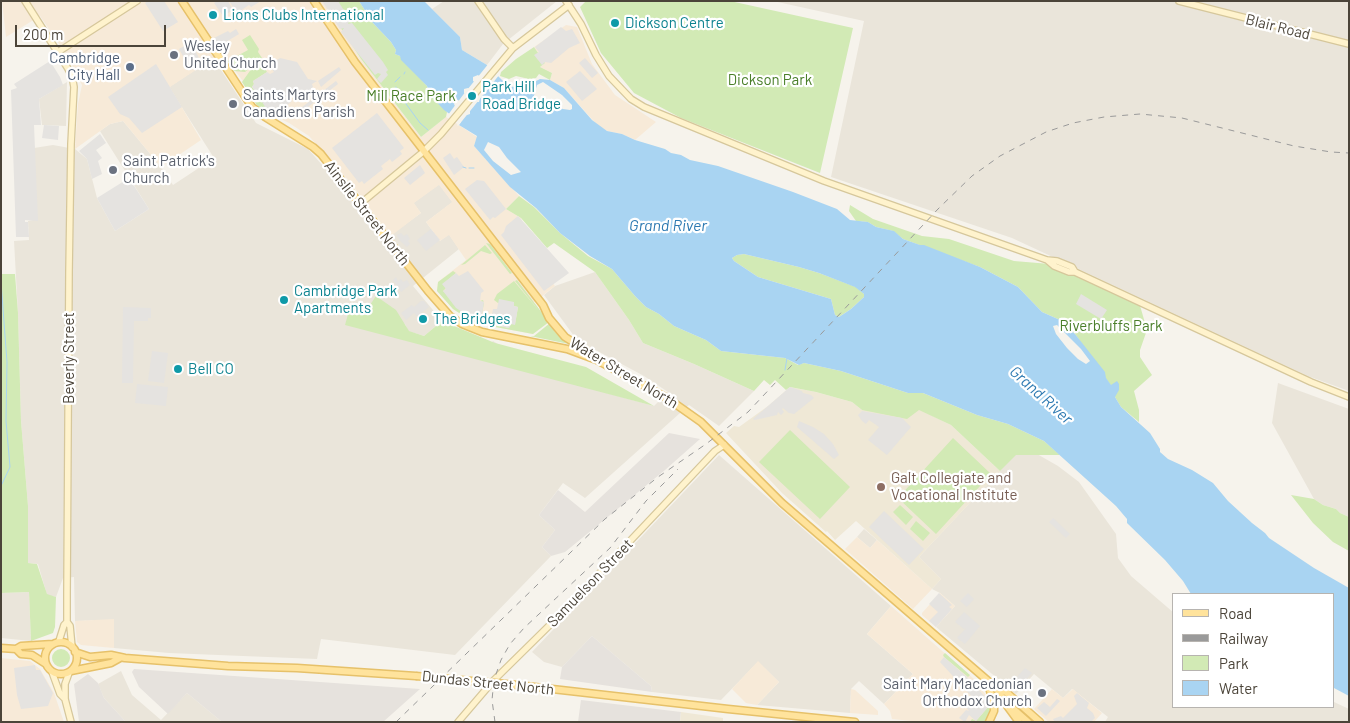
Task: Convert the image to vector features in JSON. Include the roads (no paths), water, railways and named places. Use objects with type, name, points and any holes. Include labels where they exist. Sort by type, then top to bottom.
[{"type":"main road","name":"Ainslie Street North","points":[[182,1],[252,107],[321,154],[439,305],[450,316],[462,324],[482,332],[567,349],[595,359]]},
{"type":"main road","name":"Water Street North","points":[[314,1],[355,62],[542,305],[564,337],[589,352],[595,359],[666,398],[708,429],[777,500],[997,689],[1019,722]]},
{"type":"main road","points":[[46,664],[46,654],[56,642]]},
{"type":"main road","points":[[1,648],[16,649],[21,646],[65,642],[74,649],[76,662],[70,672],[60,676],[52,672],[46,664],[32,655],[21,654],[16,649]]},
{"type":"main road","name":"Dundas Street North","points":[[74,649],[90,656],[111,655],[120,658],[228,666],[297,668],[416,676],[517,685],[855,722]]},
{"type":"main road","name":"Dundas Street North","points":[[70,672],[111,663],[120,658]]},
{"type":"main road","points":[[987,680],[994,705],[994,711],[989,722]]},
{"type":"main road","name":"Water Street North","points":[[997,689],[1006,692],[1040,722]]},
{"type":"main road","points":[[1004,702],[1028,722]]},
{"type":"street","name":"Beverly Street","points":[[25,1],[72,76],[74,94],[71,144],[69,272],[67,622],[70,626],[74,649]]},
{"type":"street","points":[[58,52],[137,1]]},
{"type":"street","points":[[478,1],[504,39],[513,48]]},
{"type":"street","name":"Blair Road","points":[[1179,1],[1349,44]]},
{"type":"street","points":[[360,204],[423,152],[452,122],[513,48],[567,3],[581,24],[609,76],[631,99],[644,107],[664,117],[824,181],[1047,260],[1058,260],[1072,267],[1075,272],[1302,378],[1349,397]]},
{"type":"street","name":"Samuelson Street","points":[[458,722],[494,680],[562,613],[715,451],[724,445]]},
{"type":"street","name":"Beverly Street","points":[[56,642],[67,622]]},
{"type":"street","points":[[52,672],[60,694],[65,698]]},
{"type":"street","points":[[70,672],[66,684],[65,698],[71,722]]},
{"type":"water","name":"Grand River","points":[[359,1],[424,1],[460,37],[462,50],[487,65],[509,87],[526,86],[540,79],[550,80],[564,88],[592,120],[607,131],[622,134],[690,160],[718,166],[793,192],[837,209],[850,220],[868,222],[876,227],[894,231],[903,239],[924,245],[980,267],[1018,287],[1042,312],[1060,320],[1075,334],[1105,372],[1106,378],[1111,385],[1117,381],[1119,390],[1115,397],[1121,407],[1150,433],[1160,452],[1168,459],[1192,470],[1213,483],[1228,501],[1269,538],[1314,568],[1349,588],[1349,696],[1335,689],[1335,593],[1190,593],[1165,560],[1127,523],[1127,519],[1116,506],[1044,441],[1008,424],[977,415],[923,393],[908,393],[841,371],[804,363],[799,365],[785,358],[721,351],[706,340],[674,326],[659,314],[646,307],[612,269],[590,256],[560,233],[536,208],[510,187],[474,146],[477,136],[459,125],[461,122],[444,110],[430,95],[427,86],[401,60],[400,56],[395,54],[396,50],[373,23]],"holes":[[[478,75],[490,86],[489,89],[487,90],[473,81],[473,77]],[[543,82],[562,95],[572,105],[572,109],[563,109],[533,99],[537,85]],[[468,88],[480,98],[479,102],[464,93],[464,89]],[[458,100],[470,111],[470,114],[467,115],[454,104]],[[488,142],[499,147],[521,172],[511,175],[493,161],[484,150]],[[744,254],[819,273],[855,287],[864,294],[864,297],[839,317],[835,315],[831,299],[758,277],[734,261],[732,258]],[[1057,325],[1090,361],[1086,364],[1078,359],[1056,334],[1053,326]]]},
{"type":"waterway","points":[[395,82],[400,77]]},
{"type":"waterway","points":[[396,87],[397,92],[420,123],[428,130]]},
{"type":"waterway","points":[[469,168],[474,168]]},
{"type":"waterway","points":[[1,282],[7,362],[6,421],[10,467],[1,486]]},
{"type":"waterway","points":[[785,370],[787,358]]},
{"type":"railway","points":[[396,722],[605,519],[658,477],[748,412],[938,209],[972,176],[1000,156],[1046,132],[1073,123],[1104,117],[1140,114],[1182,118],[1294,146],[1349,153]]},
{"type":"railway","points":[[495,722],[492,700],[494,680],[501,660],[510,644],[524,628],[610,548],[646,501],[678,469]]},
{"type":"place","name":"Lions Clubs International","points":[[213,15]]},
{"type":"place","name":"Dickson Centre","points":[[615,23]]},
{"type":"place","name":"Wesley United Church","points":[[174,55]]},
{"type":"place","name":"Cambridge City Hall","points":[[130,67]]},
{"type":"place","name":"Park Hill Road Bridge","points":[[472,96]]},
{"type":"place","name":"Saints Martyrs Canadiens Parish","points":[[233,104]]},
{"type":"place","name":"Saint Patrick's Church","points":[[113,170]]},
{"type":"place","name":"Cambridge Park Apartments","points":[[284,300]]},
{"type":"place","name":"The Bridges","points":[[423,319]]},
{"type":"place","name":"Bell CO","points":[[178,369]]},
{"type":"place","name":"Galt Collegiate and Vocational Institute","points":[[881,487]]},
{"type":"place","name":"Saint Mary Macedonian Orthodox Church","points":[[1042,693]]},
{"type":"park label","name":"Dickson Park","points":[[770,80]]},
{"type":"park label","name":"Mill Race Park","points":[[411,96]]},
{"type":"park label","name":"Riverbluffs Park","points":[[1111,326]]}]
